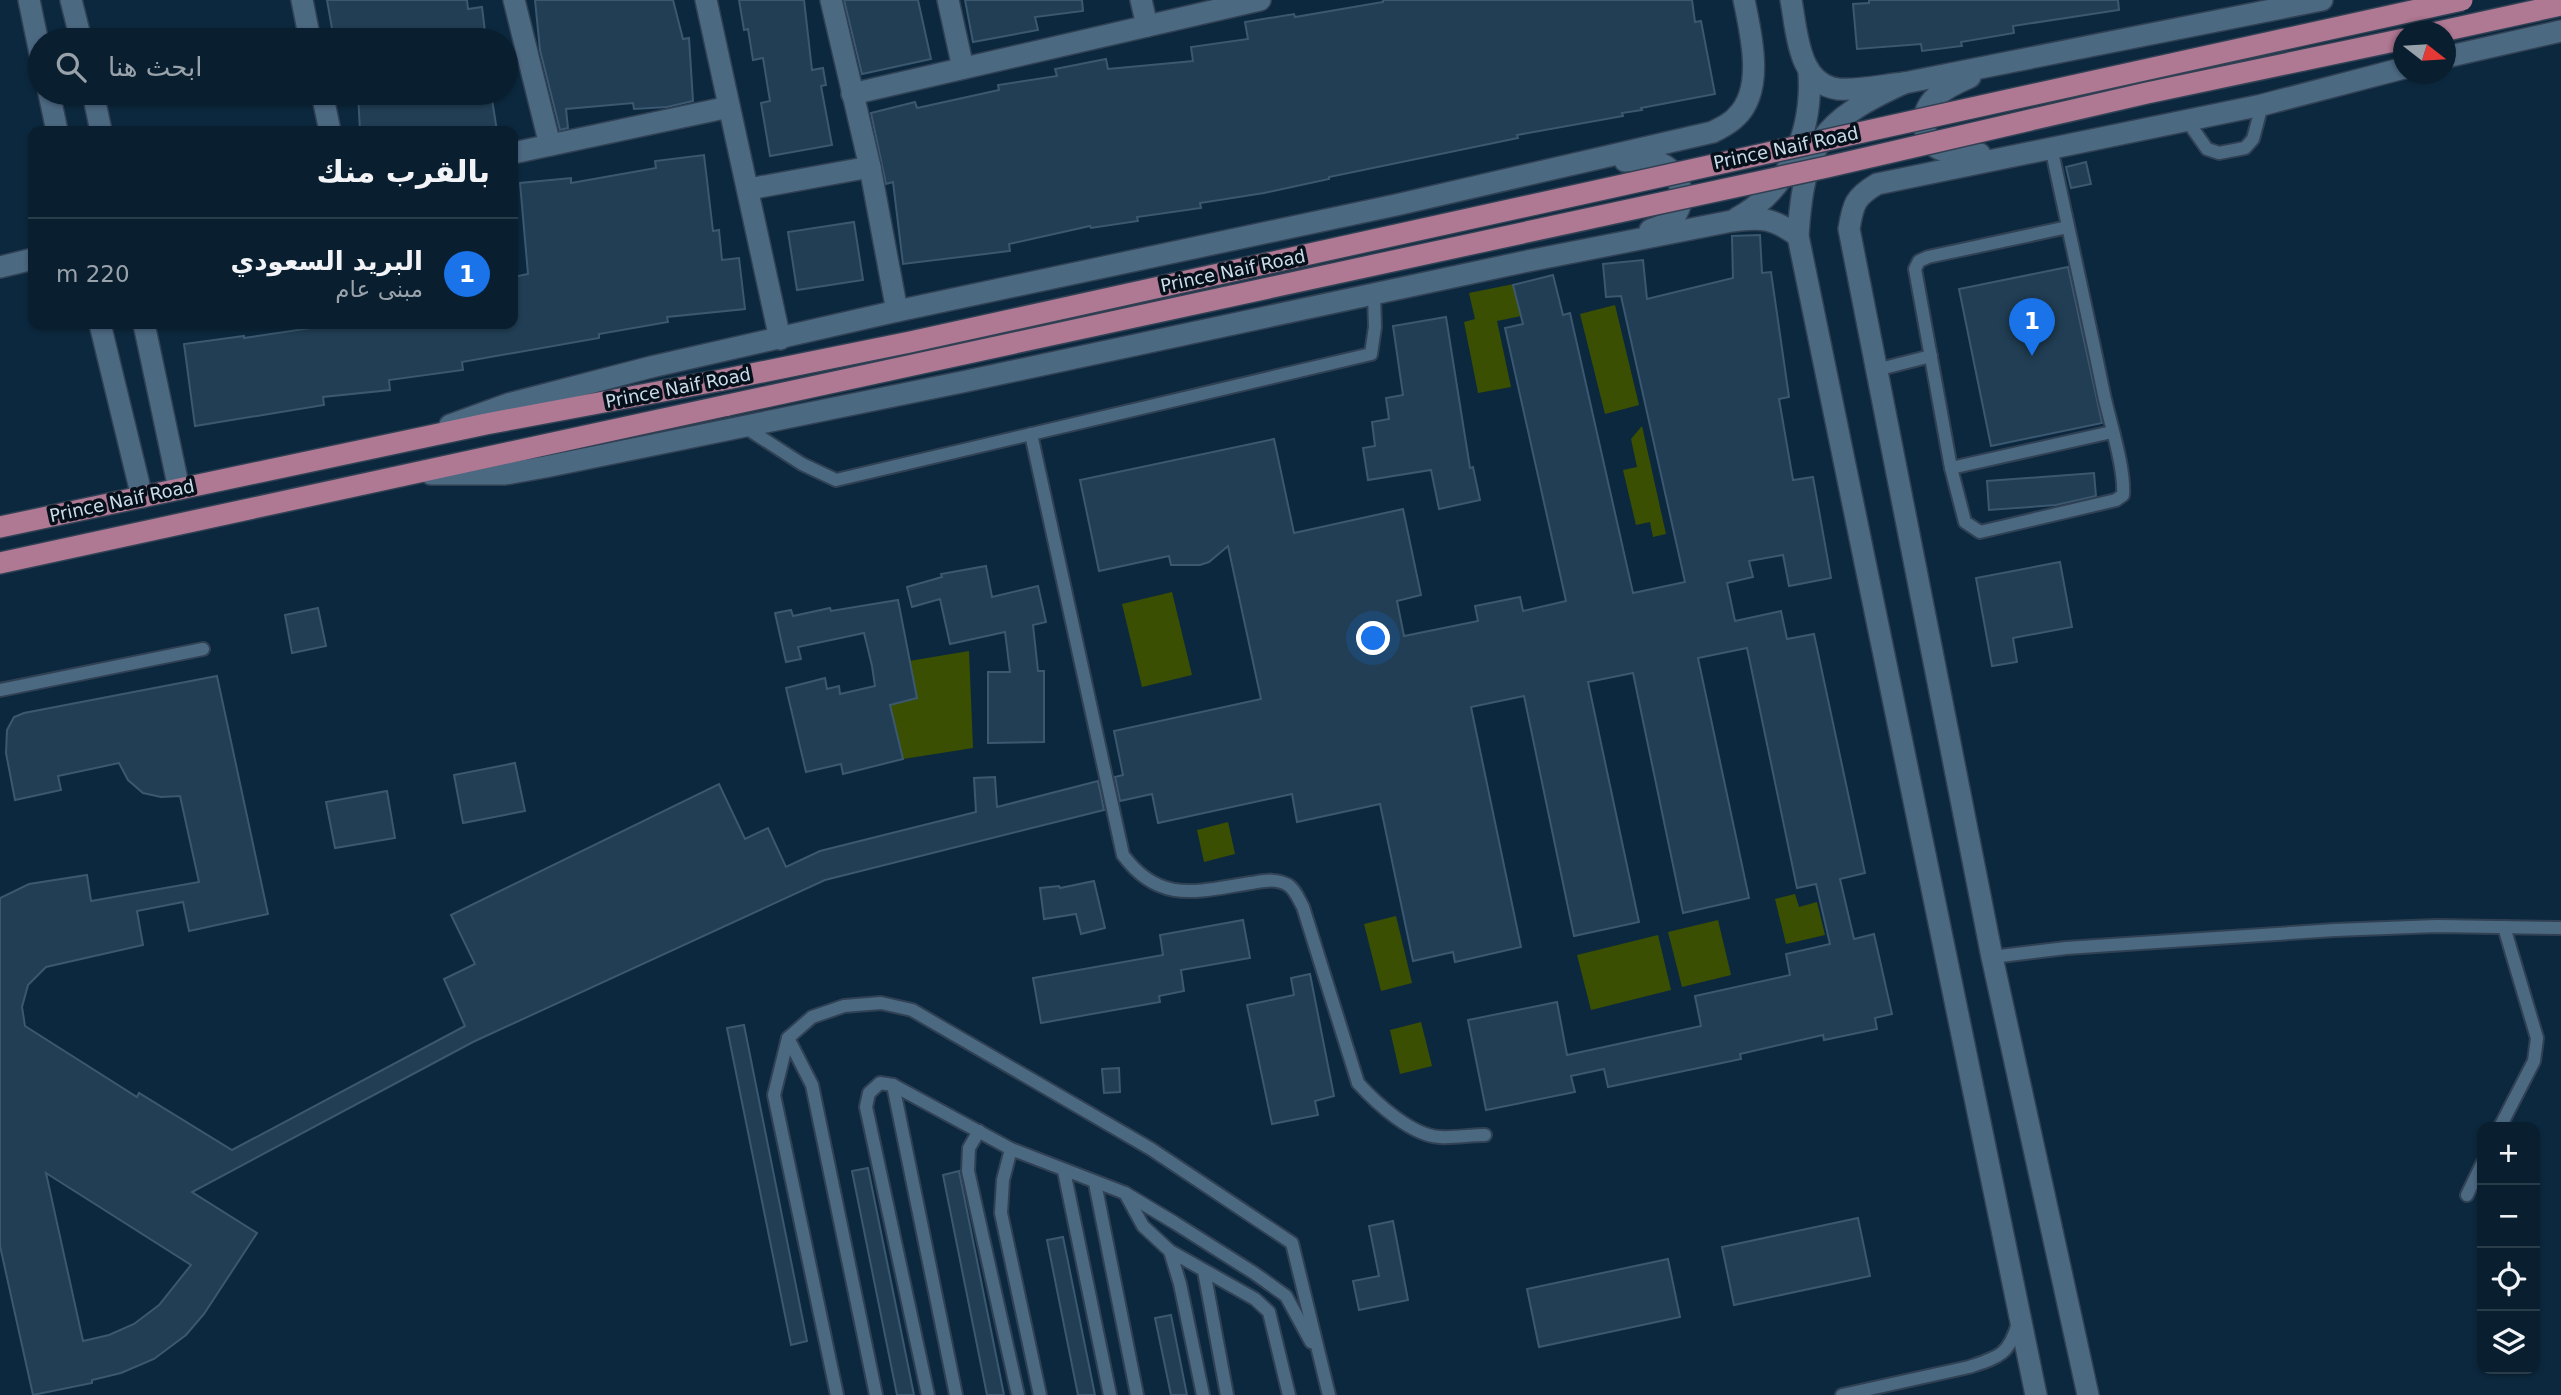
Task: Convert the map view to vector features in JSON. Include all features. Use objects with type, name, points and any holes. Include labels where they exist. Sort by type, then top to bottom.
[{"type":"main road","name":"Prince Naif Road","points":[[0,527],[405,441],[924,339],[2462,0]]},
{"type":"main road","points":[[2456,28],[2561,5]]},
{"type":"main road","name":"Prince Naif Road","points":[[0,563],[1827,167],[2147,93],[2393,41]]},
{"type":"street","points":[[29,0],[35,28]]},
{"type":"street","points":[[71,0],[77,28]]},
{"type":"street","points":[[302,0],[308,28]]},
{"type":"street","points":[[514,0],[550,145]]},
{"type":"street","points":[[706,0],[780,339]]},
{"type":"street","points":[[831,0],[870,167],[897,311]]},
{"type":"street","points":[[948,0],[963,68]]},
{"type":"street","points":[[1141,0],[1147,26]]},
{"type":"street","points":[[852,94],[1260,0]]},
{"type":"street","points":[[405,441],[508,404],[651,367],[897,311],[1396,205],[1713,132],[1735,119],[1746,105],[1752,86],[1750,25],[1744,0]]},
{"type":"street","points":[[1732,221],[1753,210],[1773,191],[1797,153],[1810,101],[1809,72],[1801,51],[1791,0]]},
{"type":"street","points":[[1809,72],[1818,82],[1841,89],[1904,83],[2322,0]]},
{"type":"street","points":[[2456,55],[2561,31]]},
{"type":"street","points":[[2001,64],[1951,85],[1938,95],[1927,109],[1924,122],[1929,141],[1935,147],[2005,156]]},
{"type":"street","points":[[2088,1395],[1992,957],[1849,229],[1852,212],[1861,193],[1877,184],[2262,105],[2393,71]]},
{"type":"street","points":[[1904,83],[1845,114],[1827,130],[1809,165],[1798,236],[2036,1395]]},
{"type":"street","points":[[51,105],[56,126]]},
{"type":"street","points":[[96,105],[100,126]]},
{"type":"street","points":[[325,105],[329,126]]},
{"type":"street","points":[[518,152],[729,107]]},
{"type":"street","points":[[1565,165],[1652,160],[1672,170],[1681,191],[1679,210],[1672,220],[1622,242]]},
{"type":"street","points":[[749,189],[870,167]]},
{"type":"street","points":[[411,474],[505,474],[1732,221],[1757,218],[1772,220],[1798,236]]},
{"type":"street","points":[[0,267],[28,260]]},
{"type":"street","points":[[101,329],[142,497]]},
{"type":"street","points":[[145,329],[178,489]]},
{"type":"lane","points":[[2186,119],[2207,149],[2215,153],[2245,148],[2253,139],[2262,105]]},
{"type":"lane","points":[[2051,147],[2124,485],[2123,495],[2116,500],[1980,532],[1965,522],[1951,468],[1915,269],[1919,261],[1928,257],[2068,227]]},
{"type":"lane","points":[[743,426],[802,464],[836,480],[1371,354],[1375,327],[1374,295]]},
{"type":"lane","points":[[1876,370],[1931,356]]},
{"type":"lane","points":[[1951,468],[2112,432]]},
{"type":"lane","points":[[1031,434],[1124,855],[1147,881],[1169,889],[1188,892],[1276,880],[1291,886],[1303,907],[1358,1083],[1377,1103],[1405,1124],[1437,1137],[1485,1135]]},
{"type":"lane","points":[[0,690],[203,649]]},
{"type":"lane","points":[[1992,957],[2066,948],[2335,930],[2437,926],[2561,928]]},
{"type":"lane","points":[[2502,1122],[2533,1061],[2537,1038],[2504,927]]},
{"type":"lane","points":[[837,1395],[774,1095],[788,1038],[812,1017],[844,1006],[881,1003],[912,1010],[1151,1149],[1292,1242],[1329,1395]]},
{"type":"lane","points":[[788,1038],[812,1085],[876,1395]]},
{"type":"lane","points":[[928,1395],[866,1107],[869,1093],[880,1083],[893,1085],[1011,1149],[1125,1193],[1254,1273],[1286,1296],[1318,1354]]},
{"type":"lane","points":[[893,1085],[956,1395]]},
{"type":"lane","points":[[979,1131],[969,1149],[968,1171],[1018,1395]]},
{"type":"lane","points":[[1011,1149],[1003,1180],[1001,1213],[1040,1395]]},
{"type":"lane","points":[[1064,1171],[1110,1395]]},
{"type":"lane","points":[[2467,1195],[2477,1174]]},
{"type":"lane","points":[[1095,1183],[1137,1395]]},
{"type":"lane","points":[[1125,1193],[1143,1226],[1170,1251],[1255,1299],[1269,1312],[1289,1395]]},
{"type":"lane","points":[[1170,1251],[1180,1284],[1202,1395]]},
{"type":"lane","points":[[1204,1271],[1227,1395]]},
{"type":"lane","points":[[1842,1395],[1987,1361],[2005,1353],[2012,1343],[2019,1320]]},
{"type":"green space","points":[[1524,282],[1531,314],[1497,321],[1511,387],[1478,393],[1464,322],[1475,319],[1469,293]]},
{"type":"green space","points":[[1615,305],[1639,405],[1605,414],[1580,314]]},
{"type":"green space","points":[[1642,426],[1666,534],[1653,537],[1650,522],[1636,525],[1623,470],[1637,467],[1631,439]]},
{"type":"green space","points":[[1172,592],[1192,675],[1142,687],[1122,604]]},
{"type":"green space","points":[[969,651],[973,748],[903,759],[890,704],[917,698],[909,661]]},
{"type":"green space","points":[[1228,822],[1235,854],[1204,862],[1197,830]]},
{"type":"green space","points":[[1795,894],[1799,907],[1817,902],[1825,935],[1786,944],[1775,899]]},
{"type":"green space","points":[[1396,916],[1412,983],[1381,991],[1364,924]]},
{"type":"green space","points":[[1718,920],[1731,975],[1682,987],[1668,932]]},
{"type":"green space","points":[[1658,935],[1671,990],[1591,1010],[1577,955]]},
{"type":"green space","points":[[1421,1022],[1432,1066],[1400,1074],[1390,1030]]},
{"type":"building","points":[[327,0],[467,0],[468,9],[482,7],[485,28],[332,28]]},
{"type":"building","points":[[535,0],[673,0],[683,39],[689,38],[693,101],[667,107],[634,109],[633,103],[566,109],[568,128],[560,130],[540,50]]},
{"type":"building","points":[[739,0],[804,0],[812,70],[823,68],[826,85],[821,86],[832,145],[770,156],[761,103],[770,101],[763,58],[753,60],[748,29],[744,30]]},
{"type":"building","points":[[844,0],[918,0],[931,59],[862,74]]},
{"type":"building","points":[[965,0],[1082,0],[1083,11],[1035,17],[1038,30],[973,42]]},
{"type":"building","points":[[1383,0],[1692,0],[1695,22],[1701,21],[1715,94],[1641,108],[1642,110],[1622,113],[1623,116],[1517,135],[1518,138],[1264,193],[1200,203],[1201,208],[1137,217],[1138,221],[1090,226],[1009,244],[1010,251],[903,264],[893,182],[886,184],[871,113],[915,102],[917,108],[999,90],[998,85],[1057,76],[1055,69],[1106,59],[1108,69],[1193,61],[1191,47],[1248,39],[1245,22],[1294,14],[1295,17]]},
{"type":"building","points":[[1869,0],[2118,0],[2119,10],[2013,26],[2014,33],[1961,42],[1962,46],[1922,51],[1921,44],[1857,49],[1853,4],[1869,3]]},
{"type":"building","points":[[359,105],[493,105],[496,126],[360,126]]},
{"type":"building","points":[[704,155],[713,231],[719,230],[722,260],[739,258],[745,309],[667,317],[668,322],[599,334],[599,338],[462,362],[463,370],[389,380],[390,390],[323,397],[324,405],[195,426],[184,344],[305,329],[518,329],[518,276],[528,274],[520,183],[571,178],[571,183],[656,168],[655,161]]},
{"type":"building","points":[[2086,162],[2091,184],[2071,188],[2066,167]]},
{"type":"building","points":[[854,222],[863,280],[797,290],[788,232]]},
{"type":"building","points":[[1760,235],[1762,273],[1771,272],[1789,397],[1779,399],[1793,480],[1813,477],[1831,578],[1789,586],[1783,555],[1749,561],[1753,577],[1727,583],[1735,621],[1781,611],[1787,639],[1814,634],[1865,873],[1840,879],[1854,939],[1874,934],[1892,1014],[1875,1018],[1877,1029],[1824,1040],[1823,1035],[1740,1054],[1741,1059],[1608,1087],[1604,1069],[1571,1076],[1575,1092],[1486,1110],[1468,1020],[1557,1002],[1567,1055],[1701,1026],[1695,996],[1790,975],[1786,954],[1830,944],[1816,884],[1797,888],[1747,648],[1698,658],[1749,898],[1683,913],[1633,673],[1588,682],[1639,922],[1574,936],[1524,696],[1471,707],[1521,947],[1455,962],[1453,952],[1413,961],[1380,804],[1297,822],[1292,794],[1158,823],[1152,794],[1120,801],[1115,777],[1123,775],[1114,731],[1261,699],[1228,546],[1209,562],[1200,565],[1171,565],[1169,556],[1099,571],[1080,480],[1274,439],[1294,533],[1403,509],[1421,595],[1397,601],[1404,636],[1478,621],[1475,606],[1520,597],[1523,611],[1566,601],[1505,328],[1523,324],[1513,285],[1553,275],[1563,315],[1570,313],[1633,593],[1685,582],[1621,296],[1606,297],[1603,264],[1643,260],[1647,299],[1733,278],[1732,236]]},
{"type":"building","points":[[2068,267],[2102,423],[1991,446],[1959,289]]},
{"type":"building","points":[[1446,317],[1470,468],[1473,467],[1480,500],[1439,509],[1431,470],[1368,480],[1363,448],[1375,446],[1372,422],[1389,419],[1386,398],[1403,395],[1393,326]]},
{"type":"building","points":[[2094,473],[2096,496],[2056,505],[1989,510],[1987,481]]},
{"type":"building","points":[[2060,562],[2072,627],[2013,638],[2017,662],[1992,666],[1976,578]]},
{"type":"building","points":[[986,566],[992,597],[1038,586],[1046,622],[1033,625],[1038,671],[1044,671],[1044,742],[988,743],[988,672],[1010,672],[1005,632],[950,644],[940,599],[912,607],[907,587],[942,577],[941,574]]},
{"type":"building","points":[[898,600],[917,698],[890,705],[903,759],[843,774],[841,764],[806,772],[786,688],[825,678],[827,689],[839,686],[840,694],[875,686],[872,666],[864,633],[798,647],[801,659],[786,662],[775,613],[791,610],[793,616],[830,608],[831,611]]},
{"type":"building","points":[[318,608],[326,646],[292,653],[285,615]]},
{"type":"building","points":[[217,676],[268,914],[189,931],[183,902],[137,911],[143,945],[46,967],[28,985],[22,1007],[25,1026],[137,1097],[139,1093],[232,1150],[465,1026],[444,979],[475,964],[451,915],[719,784],[745,839],[768,828],[786,867],[820,851],[976,812],[974,778],[995,777],[997,807],[1098,781],[1104,810],[825,880],[473,1042],[192,1192],[257,1233],[204,1314],[186,1335],[154,1359],[121,1373],[92,1380],[92,1383],[33,1395],[0,1246],[0,898],[29,884],[87,875],[91,901],[199,882],[180,796],[161,797],[143,793],[128,780],[119,763],[58,776],[61,790],[15,800],[6,753],[7,730],[14,717]],"holes":[[[46,1173],[191,1265],[159,1305],[134,1324],[109,1335],[83,1341]]]},
{"type":"building","points":[[515,763],[525,811],[463,823],[454,775]]},
{"type":"building","points":[[387,791],[395,838],[335,848],[326,802]]},
{"type":"building","points":[[1094,881],[1105,928],[1081,934],[1076,914],[1044,919],[1040,888],[1060,888]]},
{"type":"building","points":[[1243,920],[1250,958],[1181,970],[1184,991],[1159,996],[1160,1002],[1041,1023],[1033,978],[1163,955],[1160,935]]},
{"type":"building","points":[[1310,974],[1334,1096],[1315,1101],[1318,1115],[1272,1124],[1247,1005],[1294,995],[1291,978]]},
{"type":"building","points":[[744,1025],[807,1341],[791,1345],[727,1028]]},
{"type":"building","points":[[1119,1068],[1120,1092],[1104,1093],[1102,1069]]},
{"type":"building","points":[[868,1168],[914,1395],[897,1395],[852,1171]]},
{"type":"building","points":[[959,1171],[1004,1395],[987,1395],[943,1175]]},
{"type":"building","points":[[1858,1218],[1870,1276],[1734,1305],[1722,1247]]},
{"type":"building","points":[[1393,1221],[1408,1300],[1359,1310],[1353,1281],[1379,1276],[1369,1226]]},
{"type":"building","points":[[1063,1237],[1095,1395],[1078,1395],[1047,1240]]},
{"type":"building","points":[[1668,1259],[1680,1317],[1539,1347],[1527,1289]]},
{"type":"building","points":[[1171,1315],[1187,1395],[1171,1395],[1155,1318]]},
{"type":"place","name":"البريد السعودي","points":[[2032,356]]}]
